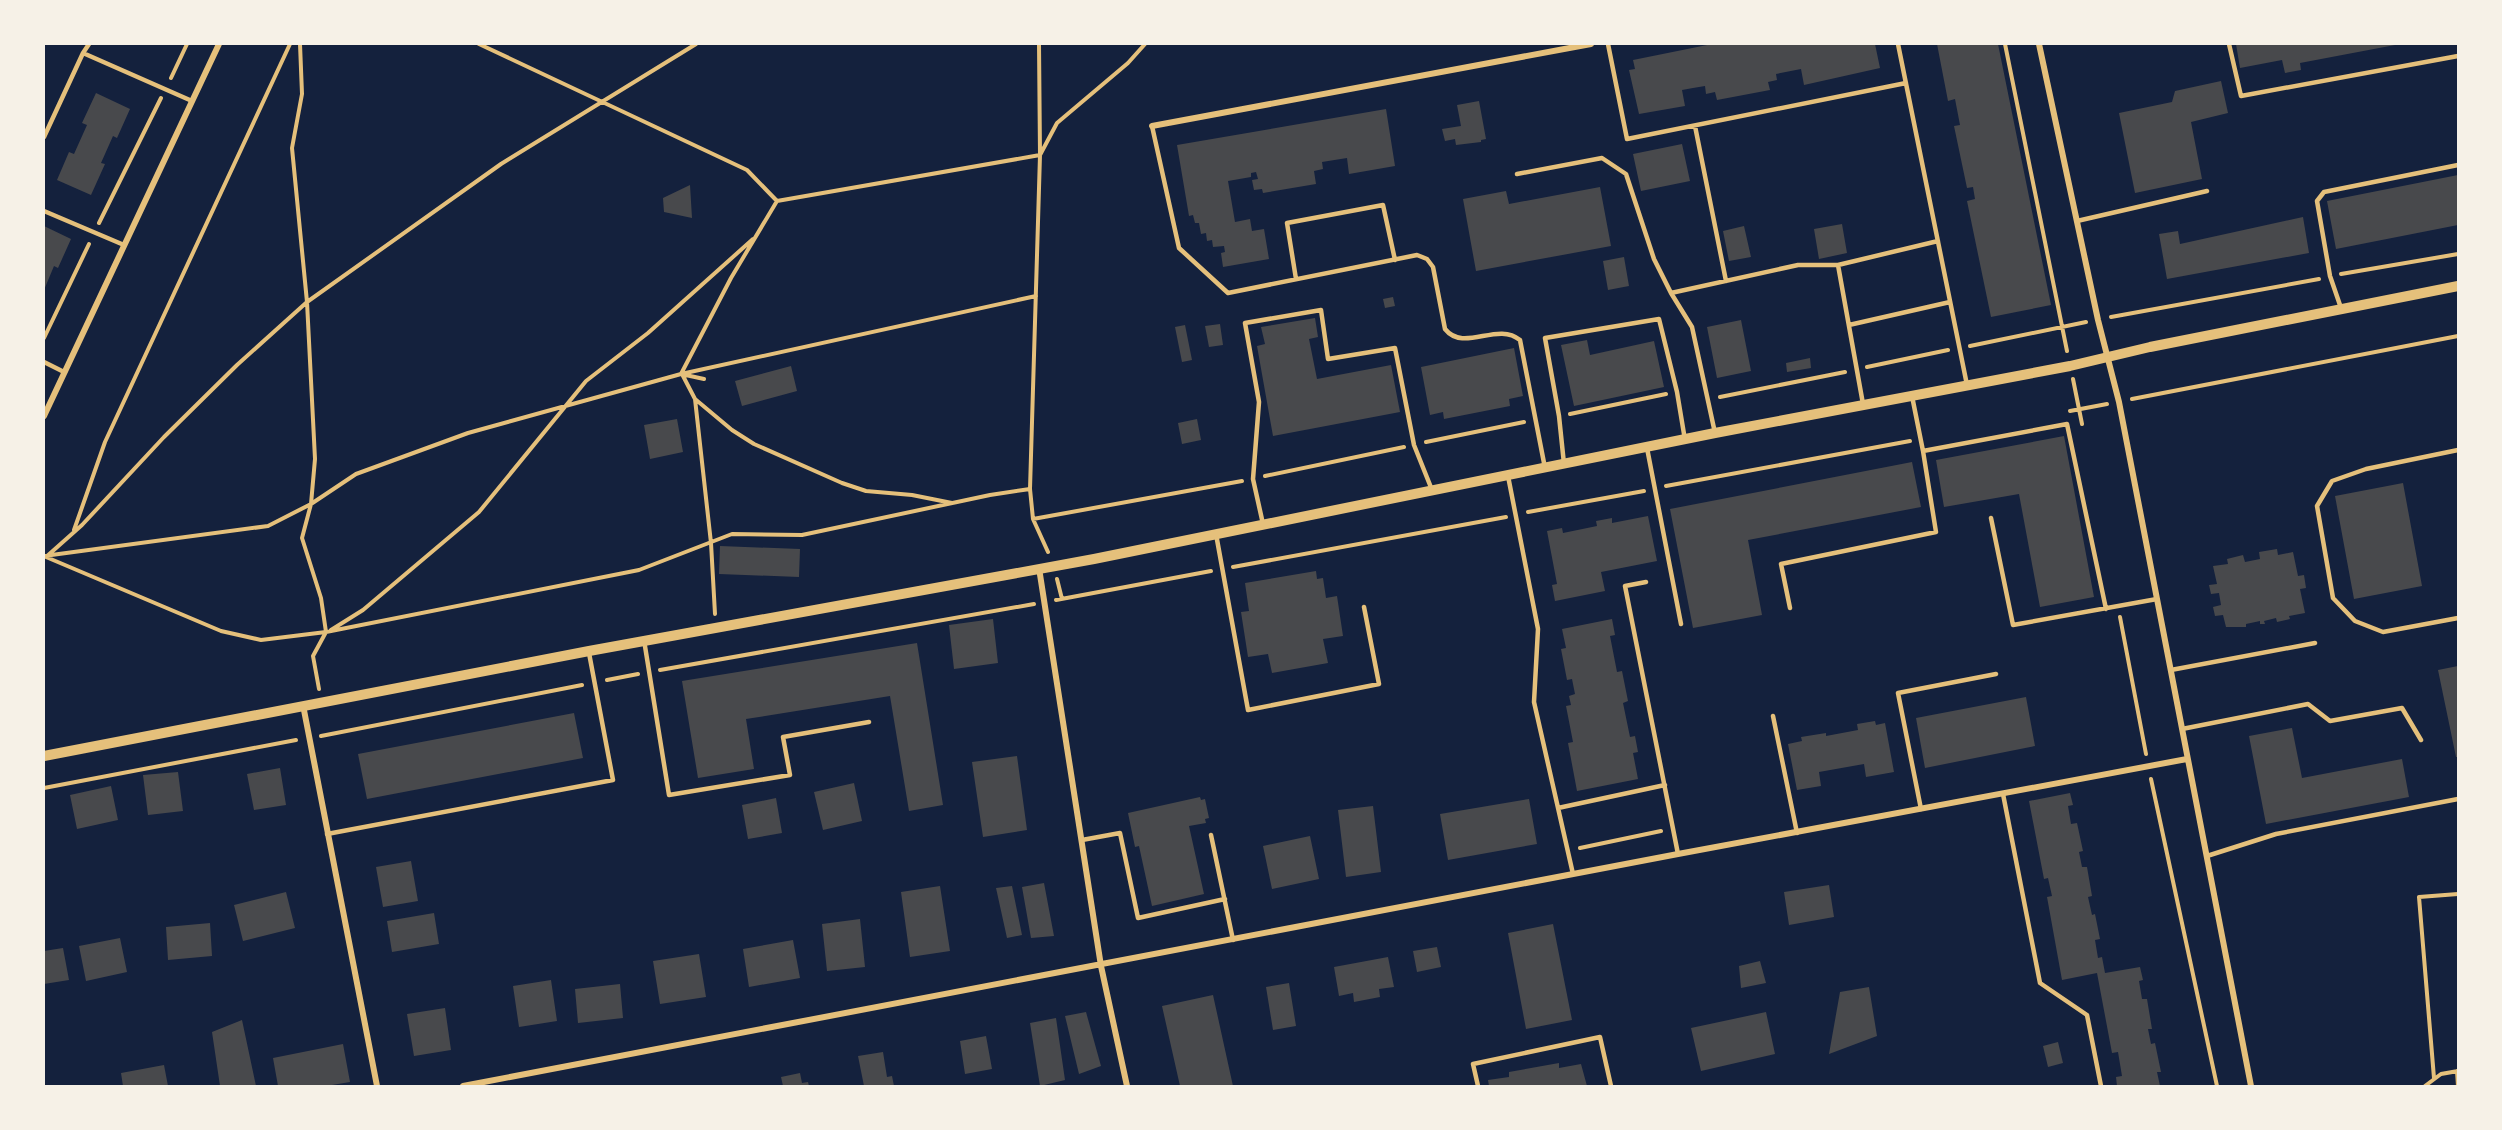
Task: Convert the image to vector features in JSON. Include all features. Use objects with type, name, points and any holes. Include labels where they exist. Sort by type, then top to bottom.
[{"type":"street","points":[[44,416],[219,44]]},
{"type":"street","points":[[1152,126],[1591,44]]},
{"type":"street","points":[[2039,44],[2098,320],[2119,402],[2251,1086]]},
{"type":"street","points":[[44,756],[321,701],[1216,534],[1967,386],[2458,286]]},
{"type":"street","points":[[1039,568],[1101,966],[1127,1086]]},
{"type":"street","points":[[303,705],[377,1086]]},
{"type":"street","points":[[463,1086],[2187,759]]},
{"type":"lane","points":[[44,136],[88,44]]},
{"type":"lane","points":[[1608,44],[1627,139],[1906,83]]},
{"type":"lane","points":[[1898,44],[1967,386]]},
{"type":"lane","points":[[2229,44],[2241,96],[2458,56]]},
{"type":"lane","points":[[83,53],[192,101]]},
{"type":"lane","points":[[1152,126],[1179,248],[1228,293],[1418,255],[1430,263],[1445,329],[1452,336],[1461,339],[1505,332],[1520,340],[1545,468]]},
{"type":"lane","points":[[1695,126],[1726,281]]},
{"type":"lane","points":[[1517,174],[1602,158],[1626,174],[1654,259],[1692,327],[1715,434]]},
{"type":"lane","points":[[2342,309],[2331,276],[2317,201],[2324,192],[2458,165]]},
{"type":"lane","points":[[2077,221],[2207,191]]},
{"type":"lane","points":[[1296,279],[1287,223],[1383,205],[1395,260]]},
{"type":"lane","points":[[44,211],[124,245]]},
{"type":"lane","points":[[1671,293],[1798,265],[1838,265],[1938,241]]},
{"type":"lane","points":[[1838,265],[1864,406]]},
{"type":"lane","points":[[1849,325],[1950,302]]},
{"type":"lane","points":[[1263,524],[1253,479],[1258,402],[1245,323],[1321,310],[1328,359],[1395,348],[1414,445],[1432,490]]},
{"type":"lane","points":[[1564,464],[1545,338],[1659,319],[1677,392],[1685,440]]},
{"type":"lane","points":[[44,362],[64,372]]},
{"type":"lane","points":[[1790,608],[1781,564],[1936,532],[1923,451],[1911,396]]},
{"type":"lane","points":[[1923,451],[2067,424],[2106,609]]},
{"type":"lane","points":[[1647,448],[1681,624]]},
{"type":"lane","points":[[2458,450],[2366,469],[2332,481],[2317,506],[2333,598],[2355,621],[2383,632],[2458,618]]},
{"type":"lane","points":[[1508,475],[1538,629],[1534,702],[1574,874]]},
{"type":"lane","points":[[1990,518],[2013,625],[2157,599]]},
{"type":"lane","points":[[1216,534],[1248,710],[1379,684],[1364,607]]},
{"type":"lane","points":[[1646,582],[1625,586],[1678,854]]},
{"type":"lane","points":[[644,640],[669,795],[789,775],[783,737],[869,722]]},
{"type":"lane","points":[[2171,670],[2315,643]]},
{"type":"lane","points":[[327,834],[613,780],[589,651]]},
{"type":"lane","points":[[1921,809],[1898,693],[1996,674]]},
{"type":"lane","points":[[2182,729],[2308,704],[2330,721],[2402,708],[2421,740]]},
{"type":"lane","points":[[1773,716],[1797,833]]},
{"type":"lane","points":[[1558,808],[1665,784]]},
{"type":"lane","points":[[2003,794],[2040,983],[2087,1015],[2101,1086]]},
{"type":"lane","points":[[2206,856],[2276,834],[2458,799]]},
{"type":"lane","points":[[1082,840],[1120,833],[1138,918],[1225,899]]},
{"type":"lane","points":[[1211,835],[1233,940]]},
{"type":"lane","points":[[1478,1086],[1473,1064],[1600,1037],[1611,1086]]},
{"type":"path","points":[[44,338],[187,44]]},
{"type":"path","points":[[74,531],[105,442],[290,44]]},
{"type":"path","points":[[300,44],[302,94],[292,148],[307,302],[315,459],[311,504],[302,538],[321,598],[326,632]]},
{"type":"path","points":[[479,44],[747,170],[777,201]]},
{"type":"path","points":[[45,557],[82,525],[164,437],[237,365],[307,302],[501,164],[696,44]]},
{"type":"path","points":[[1039,44],[1040,155],[1030,489],[1033,519],[1054,565],[1062,599]]},
{"type":"path","points":[[1040,155],[1057,123],[1128,63],[1145,44]]},
{"type":"path","points":[[681,374],[777,201],[1040,155]]},
{"type":"path","points":[[321,701],[313,656],[326,632],[363,610],[479,512],[586,381],[648,333],[756,237]]},
{"type":"path","points":[[1708,399],[2098,320],[2458,254]]},
{"type":"path","points":[[45,557],[268,526],[311,504],[357,474],[468,433],[681,374],[1036,296]]},
{"type":"path","points":[[2068,412],[2458,336]]},
{"type":"path","points":[[681,374],[704,379]]},
{"type":"path","points":[[681,374],[695,399],[732,430],[754,444],[842,483],[866,490],[954,503]]},
{"type":"path","points":[[1558,416],[1677,392]]},
{"type":"path","points":[[695,399],[711,543],[716,627]]},
{"type":"path","points":[[1033,519],[1253,479],[1536,419]]},
{"type":"path","points":[[44,788],[595,682],[1062,599],[1920,439]]},
{"type":"path","points":[[45,557],[221,632],[261,640],[326,632],[639,570],[732,534],[802,535],[1030,489]]},
{"type":"path","points":[[1568,850],[1673,828]]},
{"type":"path","points":[[2434,1078],[2419,897],[2458,894]]},
{"type":"path","points":[[2425,1086],[2434,1078],[2458,1071],[2458,1086]]},
{"type":"building","points":[[1712,44],[1875,44],[1880,68],[1804,85],[1801,69],[1776,74],[1777,80],[1768,82],[1770,90],[1717,100],[1715,92],[1706,94],[1705,86],[1682,90],[1685,106],[1639,114],[1629,70],[1635,69],[1633,60]]},
{"type":"building","points":[[1937,44],[1998,44],[2051,305],[1991,317],[1967,201],[1975,199],[1973,187],[1967,188],[1954,126],[1960,125],[1955,99],[1948,101]]},
{"type":"building","points":[[2236,44],[2395,45],[2300,63],[2301,70],[2285,73],[2282,60],[2240,68]]},
{"type":"building","points":[[2221,81],[2228,113],[2191,122],[2202,179],[2135,193],[2119,113],[2172,102],[2175,91]]},
{"type":"building","points":[[96,93],[130,109],[117,138],[113,136],[101,163],[105,164],[91,195],[57,180],[69,152],[74,154],[87,125],[82,123]]},
{"type":"building","points":[[1479,101],[1486,139],[1481,142],[1456,145],[1455,139],[1445,141],[1442,129],[1461,126],[1457,105]]},
{"type":"building","points":[[1386,109],[1395,166],[1349,174],[1347,158],[1322,162],[1323,169],[1314,171],[1316,184],[1263,193],[1262,189],[1254,190],[1252,180],[1258,179],[1256,172],[1251,173],[1251,177],[1228,181],[1235,222],[1250,219],[1252,231],[1264,229],[1269,259],[1223,267],[1221,253],[1225,252],[1224,246],[1213,247],[1212,240],[1207,241],[1206,233],[1201,234],[1199,223],[1195,223],[1193,215],[1189,216],[1177,145]]},
{"type":"building","points":[[1682,144],[1690,181],[1641,191],[1633,154]]},
{"type":"building","points":[[2458,175],[2458,225],[2336,249],[2327,201]]},
{"type":"building","points":[[690,185],[692,218],[664,212],[663,198]]},
{"type":"building","points":[[1600,187],[1611,246],[1476,271],[1463,199],[1506,191],[1509,204]]},
{"type":"building","points":[[2303,217],[2309,253],[2167,279],[2159,234],[2178,231],[2180,244]]},
{"type":"building","points":[[1842,224],[1847,253],[1819,259],[1814,229]]},
{"type":"building","points":[[44,226],[71,239],[58,268],[54,266],[44,290]]},
{"type":"building","points":[[1744,226],[1751,257],[1729,261],[1723,231]]},
{"type":"building","points":[[1624,257],[1629,286],[1608,290],[1603,261]]},
{"type":"building","points":[[1393,297],[1395,306],[1385,308],[1383,299]]},
{"type":"building","points":[[1315,318],[1318,337],[1309,339],[1317,379],[1391,365],[1400,412],[1273,436],[1257,346],[1265,344],[1261,327]]},
{"type":"building","points":[[1741,320],[1751,371],[1717,378],[1707,327]]},
{"type":"building","points":[[1220,324],[1223,345],[1209,347],[1205,326]]},
{"type":"building","points":[[1185,325],[1192,360],[1182,362],[1175,327]]},
{"type":"building","points":[[1587,340],[1590,355],[1654,341],[1664,387],[1574,406],[1561,345]]},
{"type":"building","points":[[1514,348],[1523,396],[1509,399],[1510,406],[1444,419],[1443,412],[1430,415],[1421,367]]},
{"type":"building","points":[[1810,358],[1811,368],[1787,372],[1786,363]]},
{"type":"building","points":[[791,366],[797,391],[742,406],[735,381]]},
{"type":"building","points":[[677,419],[683,452],[650,459],[644,425]]},
{"type":"building","points":[[1197,419],[1201,440],[1182,444],[1178,423]]},
{"type":"building","points":[[2064,436],[2094,597],[2040,607],[2019,494],[1944,507],[1936,460]]},
{"type":"building","points":[[1912,462],[1921,507],[1748,540],[1762,615],[1693,628],[1670,509]]},
{"type":"building","points":[[2403,483],[2422,586],[2354,599],[2335,496]]},
{"type":"building","points":[[1648,516],[1657,561],[1601,572],[1605,591],[1555,601],[1552,585],[1557,584],[1547,531],[1562,528],[1563,533],[1597,526],[1596,521],[1612,518],[1612,523]]},
{"type":"building","points":[[720,546],[800,549],[799,577],[719,574]]},
{"type":"building","points":[[2277,549],[2278,555],[2293,552],[2298,576],[2304,575],[2306,588],[2300,589],[2305,613],[2289,616],[2290,619],[2277,622],[2276,618],[2264,621],[2265,624],[2260,624],[2260,621],[2246,624],[2246,627],[2226,627],[2223,615],[2215,616],[2213,607],[2221,605],[2219,593],[2211,594],[2209,585],[2217,584],[2213,566],[2228,564],[2227,559],[2243,555],[2245,562],[2260,559],[2259,552]]},
{"type":"building","points":[[1316,571],[1317,579],[1323,578],[1326,598],[1337,596],[1343,636],[1323,639],[1328,663],[1272,673],[1268,654],[1248,657],[1241,612],[1249,611],[1245,583]]},
{"type":"building","points":[[993,619],[998,663],[954,669],[949,625]]},
{"type":"building","points":[[1612,619],[1615,635],[1610,636],[1617,672],[1622,671],[1628,701],[1623,703],[1630,737],[1635,736],[1638,752],[1633,753],[1638,779],[1577,791],[1568,743],[1573,742],[1566,706],[1571,705],[1569,696],[1575,694],[1572,679],[1567,680],[1561,649],[1566,648],[1562,629]]},
{"type":"building","points":[[917,643],[943,805],[909,811],[890,696],[746,719],[754,769],[698,778],[682,681]]},
{"type":"building","points":[[2458,666],[2458,757],[2456,757],[2438,670]]},
{"type":"building","points":[[2026,697],[2035,746],[1925,768],[1916,718]]},
{"type":"building","points":[[574,713],[583,758],[367,799],[358,754]]},
{"type":"building","points":[[1875,721],[1876,725],[1885,723],[1894,772],[1866,777],[1864,764],[1819,772],[1821,786],[1797,790],[1788,744],[1802,741],[1801,737],[1826,733],[1826,736],[1858,730],[1857,724]]},
{"type":"building","points":[[2292,728],[2302,778],[2402,759],[2409,797],[2266,824],[2249,736]]},
{"type":"building","points":[[1017,756],[1027,830],[983,837],[972,762]]},
{"type":"building","points":[[280,768],[286,805],[254,810],[247,774]]},
{"type":"building","points":[[178,772],[183,811],[148,815],[143,775]]},
{"type":"building","points":[[854,783],[862,821],[823,830],[814,792]]},
{"type":"building","points":[[111,786],[118,820],[77,829],[70,795]]},
{"type":"building","points":[[2070,793],[2073,805],[2068,806],[2071,824],[2077,823],[2083,851],[2079,852],[2082,867],[2087,867],[2092,896],[2088,897],[2092,915],[2095,914],[2100,939],[2095,940],[2098,958],[2102,957],[2105,973],[2140,967],[2143,980],[2139,981],[2142,999],[2147,999],[2152,1029],[2148,1029],[2151,1044],[2155,1043],[2161,1072],[2157,1072],[2160,1086],[2117,1086],[2116,1077],[2122,1076],[2118,1052],[2112,1053],[2097,973],[2062,980],[2047,897],[2052,896],[2048,878],[2044,879],[2029,801]]},
{"type":"building","points":[[1200,797],[1201,800],[1205,799],[1209,818],[1205,819],[1206,823],[1189,826],[1204,894],[1152,906],[1139,846],[1135,847],[1128,813]]},
{"type":"building","points":[[776,798],[782,833],[748,839],[742,805]]},
{"type":"building","points":[[1529,799],[1537,844],[1448,860],[1440,814]]},
{"type":"building","points":[[1373,806],[1381,872],[1346,877],[1338,810]]},
{"type":"building","points":[[1310,836],[1319,879],[1272,889],[1263,846]]},
{"type":"building","points":[[411,861],[418,901],[383,907],[376,867]]},
{"type":"building","points":[[1044,883],[1054,936],[1031,938],[1022,887]]},
{"type":"building","points":[[1829,885],[1834,917],[1789,925],[1784,892]]},
{"type":"building","points":[[940,886],[950,951],[910,957],[901,892]]},
{"type":"building","points":[[1012,886],[1022,935],[1007,938],[996,888]]},
{"type":"building","points":[[286,892],[295,928],[243,941],[234,905]]},
{"type":"building","points":[[434,913],[439,944],[392,952],[387,921]]},
{"type":"building","points":[[860,919],[865,967],[827,971],[822,924]]},
{"type":"building","points":[[210,923],[212,956],[168,960],[166,927]]},
{"type":"building","points":[[1553,924],[1572,1020],[1526,1029],[1508,933]]},
{"type":"building","points":[[120,938],[127,972],[86,981],[79,946]]},
{"type":"building","points":[[793,940],[800,978],[749,987],[743,949]]},
{"type":"building","points":[[1437,947],[1441,967],[1417,972],[1413,951]]},
{"type":"building","points":[[63,948],[69,980],[44,984],[44,951]]},
{"type":"building","points":[[699,954],[706,997],[660,1004],[653,961]]},
{"type":"building","points":[[1388,957],[1394,987],[1379,989],[1380,997],[1354,1002],[1353,993],[1339,996],[1334,967]]},
{"type":"building","points":[[1760,961],[1766,983],[1741,988],[1739,966]]},
{"type":"building","points":[[551,980],[557,1021],[519,1027],[513,986]]},
{"type":"building","points":[[1289,983],[1296,1026],[1273,1030],[1266,987]]},
{"type":"building","points":[[620,984],[623,1018],[578,1023],[575,989]]},
{"type":"building","points":[[1869,987],[1877,1036],[1829,1054],[1840,992]]},
{"type":"building","points":[[1213,995],[1233,1086],[1180,1086],[1162,1006]]},
{"type":"building","points":[[445,1008],[451,1050],[414,1056],[407,1014]]},
{"type":"building","points":[[1086,1012],[1101,1066],[1079,1074],[1065,1016]]},
{"type":"building","points":[[1766,1012],[1775,1054],[1701,1071],[1691,1028]]},
{"type":"building","points":[[1056,1018],[1065,1080],[1040,1086],[1030,1023]]},
{"type":"building","points":[[242,1020],[256,1086],[220,1086],[212,1032]]},
{"type":"building","points":[[986,1036],[992,1069],[965,1074],[960,1041]]},
{"type":"building","points":[[2058,1042],[2063,1063],[2048,1067],[2043,1046]]},
{"type":"building","points":[[343,1044],[350,1082],[326,1086],[278,1086],[273,1058]]},
{"type":"building","points":[[883,1052],[887,1077],[892,1076],[894,1086],[864,1086],[858,1056]]},
{"type":"building","points":[[1559,1063],[1559,1068],[1581,1064],[1587,1086],[1489,1086],[1488,1080],[1509,1077],[1509,1072]]},
{"type":"building","points":[[164,1065],[168,1086],[123,1086],[121,1073]]},
{"type":"building","points":[[800,1073],[802,1083],[808,1082],[809,1086],[783,1086],[781,1077]]}]
